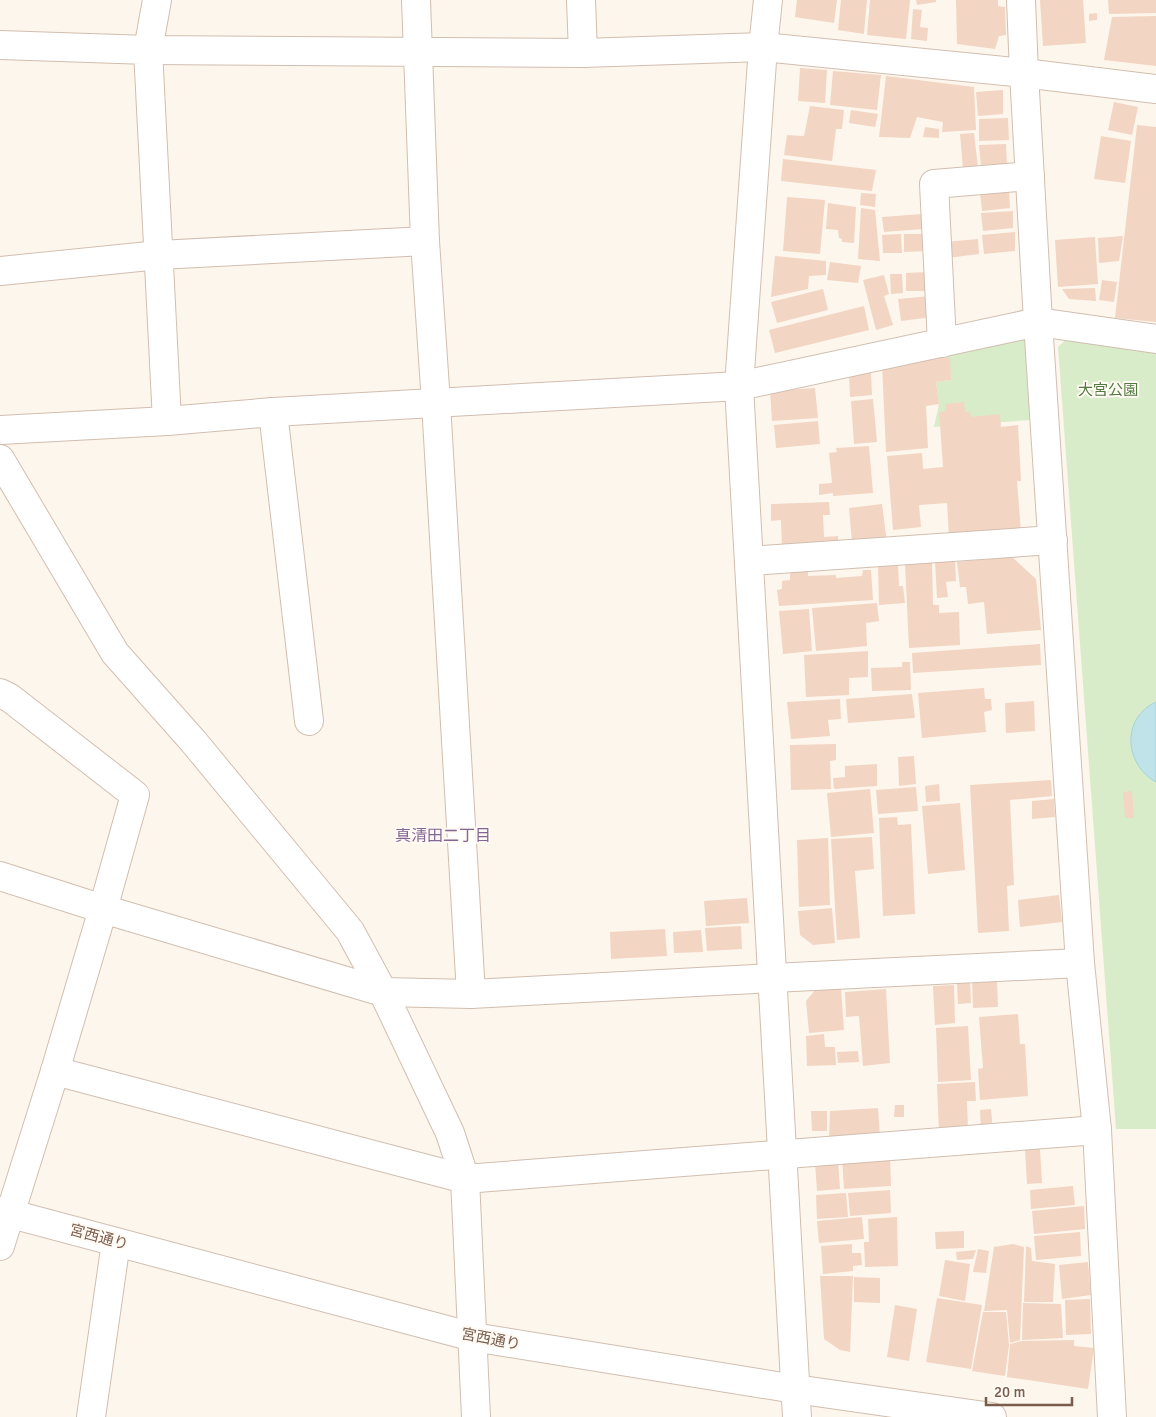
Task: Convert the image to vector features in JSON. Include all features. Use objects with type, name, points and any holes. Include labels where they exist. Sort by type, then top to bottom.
[{"type":"street","points":[[157,0],[148,50],[167,421]]},
{"type":"street","points":[[416,0],[425,241],[471,994]]},
{"type":"street","points":[[581,0],[583,54]]},
{"type":"street","points":[[768,0],[739,386],[797,1417]]},
{"type":"street","points":[[1021,0],[1038,322],[1080,963],[1098,1130],[1112,1417]]},
{"type":"street","points":[[0,45],[148,50],[583,54],[763,47],[1024,73],[1156,89]]},
{"type":"street","points":[[942,343],[934,184],[1030,176]]},
{"type":"street","points":[[0,271],[159,255],[425,241]]},
{"type":"street","points":[[0,430],[167,421],[273,412],[739,386],[1038,322],[1156,339]]},
{"type":"street","points":[[273,412],[309,721]]},
{"type":"street","points":[[0,459],[115,653],[193,741],[350,931],[383,992],[450,1133],[465,1179],[476,1417]]},
{"type":"street","points":[[749,561],[1052,540]]},
{"type":"street","points":[[0,694],[10,698],[135,795],[104,909],[55,1071],[5,1212],[0,1246]]},
{"type":"street","points":[[0,876],[383,992],[471,994],[1080,963]]},
{"type":"street","points":[[55,1071],[465,1179],[783,1156],[1098,1130]]},
{"type":"street","name":"宮西通り","points":[[5,1212],[473,1337],[992,1417]]},
{"type":"street","points":[[91,1417],[116,1242]]},
{"type":"green space","points":[[1025,334],[1030,420],[934,427],[939,404],[936,382],[950,380],[942,343]]},
{"type":"green space","name":"大宮公園","points":[[1070,336],[1156,349],[1156,1129],[1116,1129],[1058,347]]},
{"type":"water","points":[[1156,702],[1156,782],[1145,774],[1138,764],[1133,753],[1131,741],[1132,730],[1137,719],[1145,709]]},
{"type":"building","points":[[797,0],[837,0],[834,23],[795,17]]},
{"type":"building","points":[[841,0],[867,0],[864,34],[838,30]]},
{"type":"building","points":[[870,0],[910,0],[906,39],[867,35]]},
{"type":"building","points":[[916,0],[936,0],[936,2],[917,5]]},
{"type":"building","points":[[956,0],[998,0],[998,6],[1005,7],[1006,35],[999,36],[995,49],[957,44]]},
{"type":"building","points":[[1040,0],[1083,0],[1086,43],[1043,46]]},
{"type":"building","points":[[1108,0],[1156,0],[1156,13],[1109,14]]},
{"type":"building","points":[[913,9],[922,10],[920,27],[928,28],[927,41],[911,39]]},
{"type":"building","points":[[1097,13],[1097,20],[1089,21],[1089,14]]},
{"type":"building","points":[[1156,16],[1156,66],[1104,60],[1112,17]]},
{"type":"building","points":[[800,68],[827,70],[825,103],[798,101]]},
{"type":"building","points":[[833,71],[881,75],[877,110],[830,105]]},
{"type":"building","points":[[886,76],[974,87],[976,130],[942,132],[943,122],[917,117],[910,138],[879,137]]},
{"type":"building","points":[[1003,90],[1003,114],[978,116],[976,92]]},
{"type":"building","points":[[1114,102],[1138,107],[1132,135],[1108,130]]},
{"type":"building","points":[[810,106],[844,110],[842,129],[836,129],[832,161],[784,155],[787,135],[804,136]]},
{"type":"building","points":[[851,110],[878,114],[875,127],[849,123]]},
{"type":"building","points":[[1008,118],[1009,140],[979,141],[979,119]]},
{"type":"building","points":[[1137,125],[1156,127],[1156,322],[1115,318]]},
{"type":"building","points":[[925,127],[939,129],[939,138],[923,137]]},
{"type":"building","points":[[974,133],[978,168],[963,169],[960,134]]},
{"type":"building","points":[[1101,136],[1131,141],[1125,183],[1094,179]]},
{"type":"building","points":[[1006,144],[1007,165],[981,166],[979,145]]},
{"type":"building","points":[[783,159],[876,170],[872,191],[781,181]]},
{"type":"building","points":[[1009,190],[1010,208],[982,211],[980,192]]},
{"type":"building","points":[[861,193],[876,194],[875,207],[860,205]]},
{"type":"building","points":[[787,197],[825,200],[820,254],[783,251]]},
{"type":"building","points":[[828,203],[856,207],[854,243],[842,242],[842,239],[839,238],[838,230],[826,229]]},
{"type":"building","points":[[861,208],[875,210],[880,261],[858,259]]},
{"type":"building","points":[[1013,211],[1013,228],[983,231],[981,213]]},
{"type":"building","points":[[923,214],[923,229],[884,232],[882,217]]},
{"type":"building","points":[[1015,232],[1015,251],[984,254],[982,235]]},
{"type":"building","points":[[901,234],[902,253],[883,253],[882,235]]},
{"type":"building","points":[[904,234],[926,234],[927,251],[904,252]]},
{"type":"building","points":[[1123,236],[1119,261],[1099,263],[1098,238]]},
{"type":"building","points":[[1095,237],[1098,284],[1058,287],[1055,240]]},
{"type":"building","points":[[978,239],[979,254],[947,258],[946,242]]},
{"type":"building","points":[[775,256],[826,261],[826,275],[809,276],[808,289],[771,297]]},
{"type":"building","points":[[830,262],[861,266],[858,283],[827,280]]},
{"type":"building","points":[[928,272],[928,291],[906,291],[906,273]]},
{"type":"building","points":[[890,274],[902,274],[903,293],[891,294]]},
{"type":"building","points":[[884,275],[889,294],[884,296],[893,325],[876,330],[863,280]]},
{"type":"building","points":[[1102,280],[1117,282],[1114,302],[1099,300]]},
{"type":"building","points":[[1095,288],[1096,301],[1069,299],[1062,289]]},
{"type":"building","points":[[823,289],[828,310],[777,323],[771,302]]},
{"type":"building","points":[[931,296],[932,310],[925,318],[901,321],[898,299]]},
{"type":"building","points":[[864,306],[869,330],[775,353],[769,330]]},
{"type":"building","points":[[920,356],[950,358],[951,380],[936,382],[939,404],[926,406],[928,448],[886,452],[882,364]]},
{"type":"building","points":[[871,373],[872,395],[850,397],[849,374]]},
{"type":"building","points":[[815,388],[818,418],[772,421],[770,391]]},
{"type":"building","points":[[873,399],[877,442],[854,444],[851,401]]},
{"type":"building","points":[[964,402],[965,412],[970,412],[971,417],[1000,414],[1001,427],[1018,425],[1021,481],[1017,481],[1021,533],[949,537],[947,503],[919,505],[921,527],[893,530],[887,456],[922,453],[923,469],[943,467],[939,412],[946,411],[945,404]]},
{"type":"building","points":[[818,421],[820,444],[776,448],[774,425]]},
{"type":"building","points":[[869,446],[873,493],[833,496],[833,493],[819,495],[819,484],[832,483],[829,453],[837,452],[836,448]]},
{"type":"building","points":[[829,502],[830,515],[823,515],[824,537],[838,536],[838,547],[782,549],[781,520],[771,521],[771,504]]},
{"type":"building","points":[[882,504],[887,543],[852,542],[849,508]]},
{"type":"building","points":[[1012,557],[1036,579],[1041,630],[987,634],[984,602],[968,604],[966,587],[960,587],[957,562]]},
{"type":"building","points":[[955,559],[956,581],[946,582],[948,597],[937,598],[935,561]]},
{"type":"building","points":[[932,562],[933,605],[939,605],[939,613],[959,612],[960,645],[909,648],[905,564]]},
{"type":"building","points":[[898,563],[899,586],[903,586],[905,603],[879,605],[878,564]]},
{"type":"building","points":[[863,570],[871,570],[873,600],[779,606],[777,590],[782,589],[782,581],[790,580],[790,572],[808,572],[808,576],[836,575],[836,578],[862,576]]},
{"type":"building","points":[[877,603],[879,621],[866,623],[867,646],[816,651],[812,608]]},
{"type":"building","points":[[809,609],[812,651],[783,654],[779,611]]},
{"type":"building","points":[[1040,644],[1041,665],[913,673],[912,653]]},
{"type":"building","points":[[868,651],[868,677],[849,678],[849,695],[806,697],[804,655]]},
{"type":"building","points":[[902,662],[910,662],[911,690],[872,691],[871,668],[902,667]]},
{"type":"building","points":[[984,688],[985,699],[991,699],[992,710],[984,712],[986,732],[922,738],[918,693]]},
{"type":"building","points":[[912,694],[915,718],[848,723],[846,699]]},
{"type":"building","points":[[840,699],[841,719],[828,720],[830,736],[791,739],[787,702]]},
{"type":"building","points":[[1034,701],[1035,731],[1006,733],[1005,703]]},
{"type":"building","points":[[836,744],[836,760],[830,761],[831,789],[791,790],[790,745]]},
{"type":"building","points":[[914,756],[916,784],[899,786],[898,757]]},
{"type":"building","points":[[877,764],[877,786],[834,789],[833,778],[845,777],[845,766]]},
{"type":"building","points":[[1051,780],[1052,796],[1010,800],[1014,885],[1007,886],[1009,931],[978,933],[970,785]]},
{"type":"building","points":[[939,784],[940,801],[926,802],[925,786]]},
{"type":"building","points":[[916,787],[918,811],[878,814],[876,790]]},
{"type":"building","points":[[870,789],[874,833],[831,837],[827,793]]},
{"type":"building","points":[[1132,791],[1134,818],[1125,818],[1123,792]]},
{"type":"building","points":[[1054,799],[1055,817],[1032,819],[1032,801]]},
{"type":"building","points":[[960,803],[965,870],[928,874],[922,806]]},
{"type":"building","points":[[897,817],[898,825],[911,824],[915,914],[883,916],[879,818]]},
{"type":"building","points":[[872,837],[874,869],[855,871],[860,938],[837,940],[831,839]]},
{"type":"building","points":[[828,838],[830,905],[799,907],[797,840]]},
{"type":"building","points":[[1059,895],[1062,922],[1020,927],[1018,900]]},
{"type":"building","points":[[747,898],[749,923],[706,926],[704,901]]},
{"type":"building","points":[[832,908],[835,943],[813,945],[800,935],[798,911]]},
{"type":"building","points":[[741,926],[742,949],[707,951],[705,928]]},
{"type":"building","points":[[665,929],[667,956],[611,959],[610,932]]},
{"type":"building","points":[[701,930],[703,952],[674,953],[673,932]]},
{"type":"building","points":[[997,980],[998,1007],[973,1008],[972,981]]},
{"type":"building","points":[[970,982],[971,1003],[958,1004],[957,983]]},
{"type":"building","points":[[954,985],[955,1023],[935,1025],[933,986]]},
{"type":"building","points":[[841,988],[844,1030],[809,1033],[806,1001],[815,990]]},
{"type":"building","points":[[886,989],[890,1063],[863,1066],[859,1016],[846,1017],[845,992]]},
{"type":"building","points":[[1018,1014],[1020,1044],[1025,1044],[1028,1096],[980,1100],[978,1069],[983,1068],[979,1017]]},
{"type":"building","points":[[968,1026],[971,1080],[938,1082],[936,1028]]},
{"type":"building","points":[[824,1034],[825,1047],[835,1047],[836,1065],[807,1066],[806,1036]]},
{"type":"building","points":[[858,1051],[859,1062],[838,1063],[837,1052]]},
{"type":"building","points":[[975,1082],[976,1101],[967,1101],[968,1130],[939,1132],[937,1084]]},
{"type":"building","points":[[895,1105],[904,1105],[904,1117],[894,1117]]},
{"type":"building","points":[[878,1108],[880,1137],[829,1141],[830,1111]]},
{"type":"building","points":[[991,1109],[993,1131],[981,1132],[980,1110]]},
{"type":"building","points":[[811,1111],[827,1111],[827,1131],[812,1131]]},
{"type":"building","points":[[1040,1149],[1042,1183],[1027,1184],[1025,1150]]},
{"type":"building","points":[[890,1155],[891,1186],[844,1189],[842,1159]]},
{"type":"building","points":[[838,1161],[840,1189],[817,1191],[815,1163]]},
{"type":"building","points":[[1073,1186],[1075,1205],[1031,1209],[1030,1190]]},
{"type":"building","points":[[890,1190],[891,1213],[850,1216],[848,1193]]},
{"type":"building","points":[[846,1193],[848,1217],[817,1219],[816,1195]]},
{"type":"building","points":[[1084,1206],[1085,1229],[1034,1234],[1032,1211]]},
{"type":"building","points":[[862,1217],[864,1239],[819,1243],[817,1221]]},
{"type":"building","points":[[897,1217],[898,1266],[865,1267],[864,1242],[869,1242],[868,1219]]},
{"type":"building","points":[[964,1231],[964,1248],[936,1249],[935,1232]]},
{"type":"building","points":[[1080,1232],[1081,1256],[1036,1260],[1034,1236]]},
{"type":"building","points":[[852,1244],[852,1253],[861,1253],[862,1265],[853,1266],[853,1271],[823,1274],[821,1246]]},
{"type":"building","points":[[1013,1244],[1024,1247],[1020,1340],[1010,1343],[1007,1310],[984,1311],[994,1247]]},
{"type":"building","points":[[1026,1246],[1031,1248],[1032,1261],[1055,1264],[1053,1302],[1024,1302]]},
{"type":"building","points":[[978,1249],[989,1251],[986,1273],[973,1272]]},
{"type":"building","points":[[976,1250],[973,1259],[957,1260],[956,1252]]},
{"type":"building","points":[[945,1260],[970,1264],[965,1301],[939,1296]]},
{"type":"building","points":[[1088,1262],[1091,1295],[1062,1299],[1059,1265]]},
{"type":"building","points":[[820,1276],[853,1276],[850,1352],[840,1350],[824,1339]]},
{"type":"building","points":[[854,1277],[880,1278],[880,1303],[854,1302]]},
{"type":"building","points":[[937,1298],[982,1305],[971,1369],[926,1362]]},
{"type":"building","points":[[1090,1299],[1091,1334],[1066,1335],[1065,1300]]},
{"type":"building","points":[[1023,1303],[1061,1304],[1063,1338],[1022,1340]]},
{"type":"building","points":[[895,1305],[917,1309],[909,1361],[887,1357]]},
{"type":"building","points":[[983,1312],[1006,1312],[1009,1345],[1005,1376],[972,1371]]},
{"type":"building","points":[[1074,1340],[1074,1346],[1094,1348],[1088,1389],[1007,1377],[1010,1344],[1022,1341]]},
{"type":"district","name":"真清田二丁目","points":[[443,836]]}]
